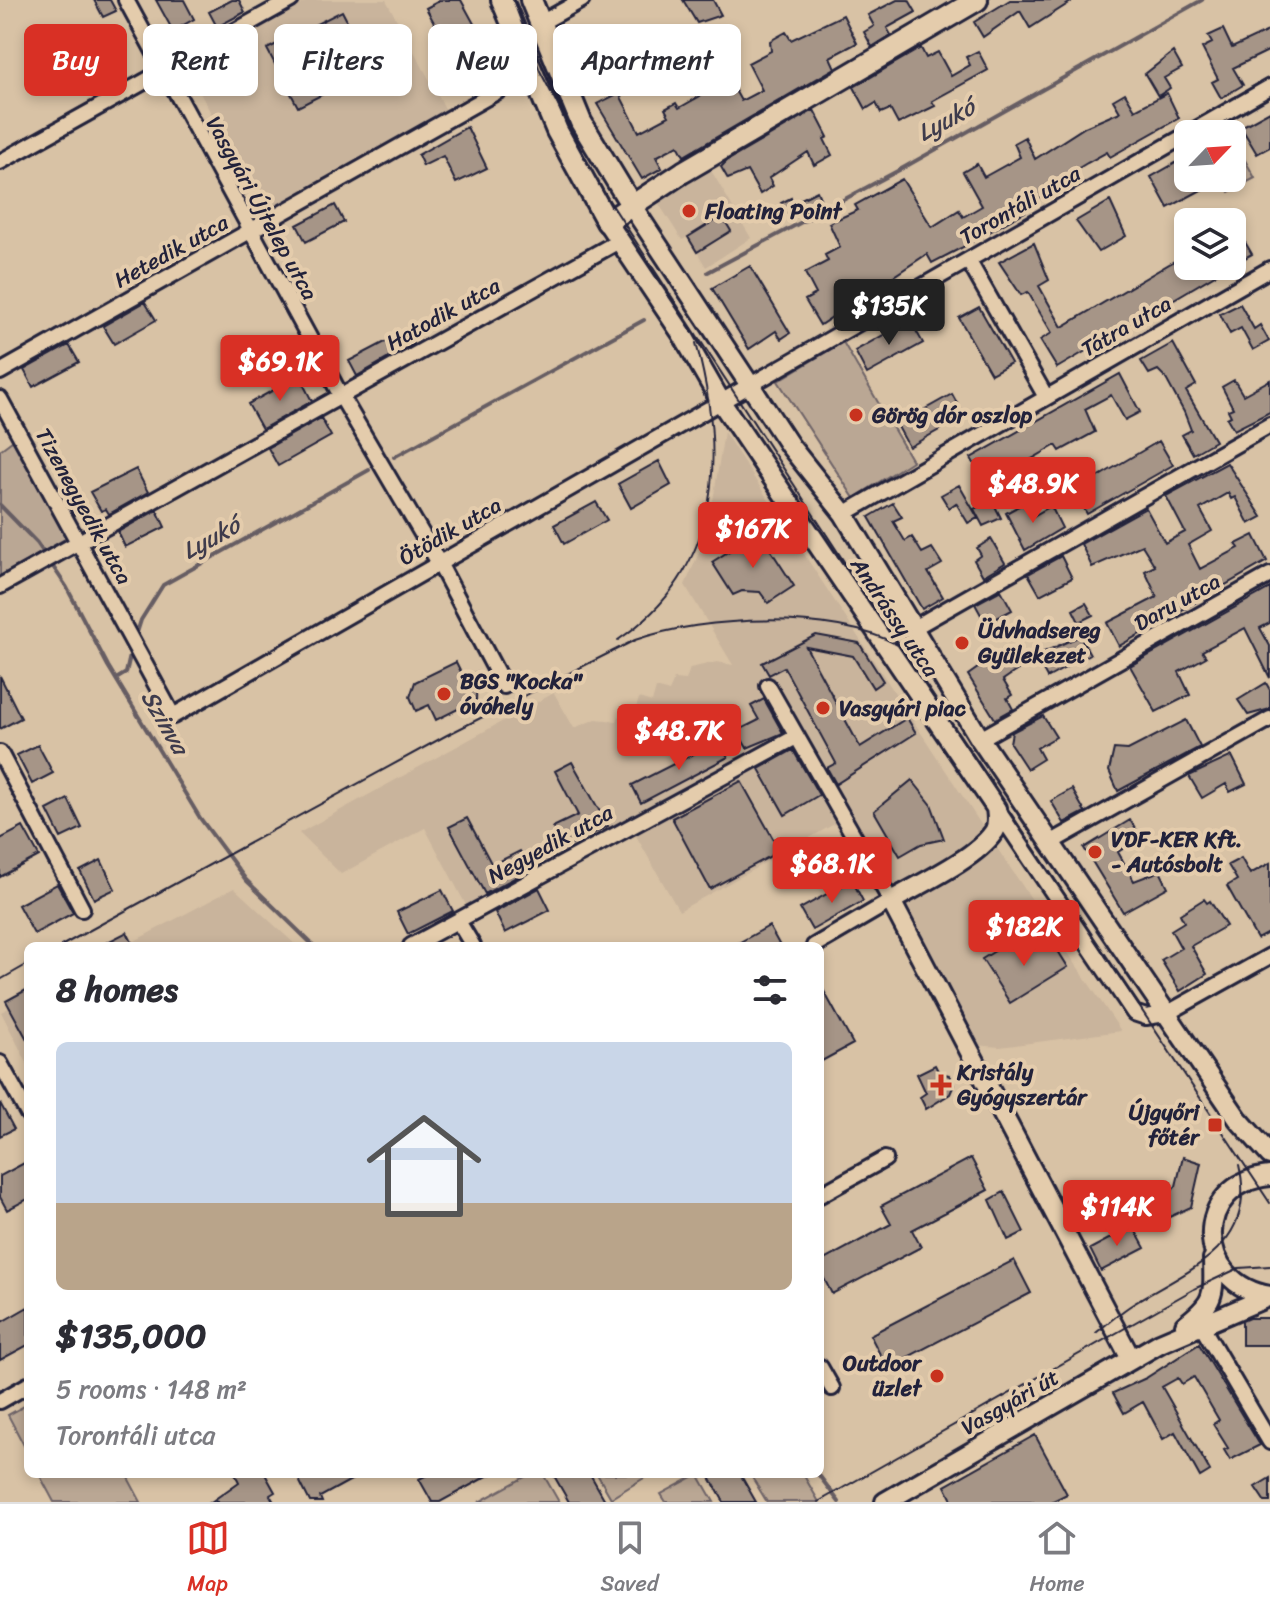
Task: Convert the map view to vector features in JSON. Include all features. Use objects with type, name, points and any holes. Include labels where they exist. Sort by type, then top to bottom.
[{"type":"main road","name":"Andrássy utca","points":[[502,0],[511,24]]},
{"type":"main road","name":"Andrássy utca","points":[[531,0],[581,122],[632,206]]},
{"type":"main road","points":[[607,222],[683,172],[977,0]]},
{"type":"main road","name":"Andrássy utca","points":[[537,88],[607,222]]},
{"type":"street","name":"Vasgyári Újtelep utca","points":[[126,0],[143,33]]},
{"type":"street","points":[[248,24],[291,0]]},
{"type":"street","points":[[539,24],[582,0]]},
{"type":"street","points":[[0,162],[143,83]]},
{"type":"street","name":"Torontáli utca","points":[[750,385],[1270,87]]},
{"type":"street","name":"Vasgyári Újtelep utca","points":[[176,96],[341,396],[439,563],[504,686]]},
{"type":"street","name":"Hetedik utca","points":[[0,372],[489,96]]},
{"type":"street","name":"Andrássy utca","points":[[632,206],[790,446],[844,514],[910,630],[1037,826],[1246,1129],[1270,1155]]},
{"type":"street","name":"Andrássy utca","points":[[607,222],[682,334],[721,402],[996,808],[1000,829]]},
{"type":"street","name":"Hatodik utca","points":[[0,586],[619,241]]},
{"type":"street","points":[[968,260],[1046,397]]},
{"type":"street","name":"Tátra utca","points":[[844,514],[1270,269]]},
{"type":"street","name":"Ötödik utca","points":[[138,651],[173,716],[750,385]]},
{"type":"street","name":"Tizenegyedik utca","points":[[0,399],[138,651]]},
{"type":"street","points":[[910,630],[1270,425]]},
{"type":"street","name":"Daru utca","points":[[980,739],[1270,575]]},
{"type":"street","points":[[768,686],[891,901],[1131,1359]]},
{"type":"street","points":[[1050,843],[1270,719]]},
{"type":"street","name":"Negyedik utca","points":[[419,942],[796,737]]},
{"type":"street","points":[[0,753],[82,909]]},
{"type":"street","points":[[821,942],[976,849],[1000,829],[1024,822],[1037,826]]},
{"type":"street","points":[[1000,829],[1134,1013],[1146,1017],[1166,1014],[1270,956]]},
{"type":"street","points":[[458,921],[471,942]]},
{"type":"street","points":[[0,1063],[24,1107]]},
{"type":"street","points":[[824,1193],[885,1159]]},
{"type":"street","points":[[1270,1176],[1243,1182],[1225,1196],[1212,1225],[1212,1244],[1219,1264],[1233,1282],[1255,1294],[1270,1296]]},
{"type":"street","name":"Vasgyári út","points":[[1160,1343],[1210,1303],[1215,1281],[1212,1244]]},
{"type":"street","name":"Vasgyári út","points":[[885,1502],[1160,1343],[1270,1296]]},
{"type":"street","points":[[1201,1325],[1270,1442]]},
{"type":"street","points":[[824,1374],[832,1388]]},
{"type":"street","points":[[2,1396],[24,1387]]},
{"type":"shaded area","points":[[309,0],[386,0],[399,24],[274,24],[274,96],[412,96],[412,48],[428,77],[428,96],[438,96],[447,112],[264,211],[202,96],[258,96],[258,28]]},
{"type":"shaded area","points":[[1246,162],[1255,178],[1246,183]]},
{"type":"shaded area","points":[[709,167],[751,238],[706,267],[688,237],[682,240],[659,204],[662,195]]},
{"type":"shaded area","points":[[843,342],[912,461],[854,498],[778,381]]},
{"type":"shaded area","points":[[724,432],[984,829],[1121,1031],[1000,1047],[962,1044],[838,822],[679,911],[627,820],[467,907],[425,828],[341,874],[299,833],[554,693],[574,728],[596,719],[617,721],[622,708],[635,712],[639,698],[652,702],[656,688],[669,692],[674,679],[686,680],[690,668],[717,662],[733,665],[685,585],[708,532]]},
{"type":"shaded area","points":[[16,438],[70,536],[0,576],[0,450]]},
{"type":"shaded area","points":[[234,888],[293,942],[133,942]]},
{"type":"shaded area","points":[[24,1000],[24,1057],[1,1012]]},
{"type":"shaded area","points":[[24,1406],[24,1445],[8,1415]]},
{"type":"shaded area","points":[[41,1478],[128,1478],[141,1502],[54,1502]]},
{"type":"shaded area","points":[[523,1478],[545,1478],[559,1502],[479,1502]]},
{"type":"shaded area","points":[[599,1478],[644,1478],[611,1498]]},
{"type":"shaded area","points":[[691,1478],[700,1478],[714,1502],[666,1502],[661,1494]]},
{"type":"shaded area","points":[[752,1478],[805,1478],[819,1502],[767,1502]]},
{"type":"building","points":[[94,0],[110,0],[116,11],[103,17]]},
{"type":"building","points":[[156,0],[184,0],[194,19],[185,24],[169,24]]},
{"type":"building","points":[[232,0],[239,0],[245,12],[223,24],[215,24],[209,12]]},
{"type":"building","points":[[441,0],[461,0],[474,24],[435,24],[426,8]]},
{"type":"building","points":[[683,0],[713,0],[721,15],[697,23]]},
{"type":"building","points":[[897,0],[909,0],[916,12],[887,28],[891,35],[872,47],[864,32],[874,26],[868,15]]},
{"type":"building","points":[[1010,0],[1074,0],[1030,28],[1020,11],[983,37],[974,22]]},
{"type":"building","points":[[342,11],[349,24],[316,24]]},
{"type":"building","points":[[843,15],[857,43],[830,57],[835,68],[684,156],[678,145],[656,157],[662,168],[642,179],[597,104],[613,96],[621,96],[639,132],[669,116],[665,109],[676,103],[679,108],[700,96],[738,96],[741,101],[762,90],[748,63],[771,51],[770,41],[786,32],[791,40]]},
{"type":"building","points":[[1223,29],[1232,48],[1270,30],[1270,50],[1233,68],[1243,85],[1221,98],[1212,82],[1218,79],[1202,48],[1212,43],[1208,36]]},
{"type":"building","points":[[274,45],[274,62],[267,49]]},
{"type":"building","points":[[921,48],[926,58],[938,52],[951,76],[970,65],[966,57],[978,51],[988,70],[932,101],[935,106],[898,124],[890,109],[881,113],[876,103],[866,109],[854,87]]},
{"type":"building","points":[[1173,52],[1182,68],[1164,78],[1170,88],[1158,96],[1145,74]]},
{"type":"building","points":[[1125,93],[1135,110],[1167,93],[1179,118],[1110,157],[1107,152],[1087,163],[1049,186],[1052,191],[1026,206],[1028,210],[961,248],[932,263],[927,254],[820,325],[805,300],[816,294],[805,273],[828,261],[825,255],[840,247],[829,223],[858,210],[855,205],[902,179],[932,227],[959,210],[963,217],[982,206],[963,172],[977,164],[984,177],[1020,157],[1014,143],[1025,137],[1035,159],[1085,127],[1120,112],[1113,100]]},
{"type":"building","points":[[292,96],[319,96],[298,107]]},
{"type":"building","points":[[814,110],[828,137],[824,139],[832,155],[814,165],[808,152],[769,178],[773,186],[760,194],[747,171],[728,179],[721,167],[727,161]]},
{"type":"building","points":[[1270,111],[1270,147],[1257,154],[1246,135],[1246,124]]},
{"type":"building","points":[[467,127],[487,168],[456,183],[443,156],[423,166],[418,155]]},
{"type":"building","points":[[1174,164],[1174,192],[1198,192],[1168,208],[1151,177]]},
{"type":"building","points":[[817,191],[822,203],[789,220],[781,203],[791,198],[793,203]]},
{"type":"building","points":[[1110,201],[1126,236],[1098,252],[1076,221]]},
{"type":"building","points":[[335,205],[344,222],[306,242],[297,225]]},
{"type":"building","points":[[722,216],[731,231],[697,252],[688,237]]},
{"type":"building","points":[[1034,243],[1049,280],[1039,286],[1062,327],[1174,261],[1174,280],[1206,280],[1057,368],[1040,340],[1052,333],[1028,292],[1021,295],[999,262]]},
{"type":"building","points":[[1246,244],[1252,254],[1246,257]]},
{"type":"building","points":[[750,266],[790,333],[781,339],[776,331],[749,349],[712,288]]},
{"type":"building","points":[[145,302],[156,320],[114,344],[103,326]]},
{"type":"building","points":[[1240,304],[1254,329],[1260,325],[1269,341],[1253,350],[1241,328],[1230,334],[1220,314]]},
{"type":"building","points":[[979,307],[1011,363],[991,374],[959,318]]},
{"type":"building","points":[[910,320],[923,343],[867,374],[855,351]]},
{"type":"building","points":[[406,331],[413,344],[357,376],[349,361]]},
{"type":"building","points":[[1173,343],[1196,385],[1186,391],[1215,441],[1193,454],[1182,435],[1191,430],[1165,377],[1158,370],[1149,374],[1141,361]]},
{"type":"building","points":[[69,345],[79,362],[33,387],[24,370]]},
{"type":"building","points":[[1120,374],[1140,412],[1125,420],[1111,395],[1085,409],[1095,432],[1060,451],[1056,445],[1001,477],[996,469],[982,478],[971,458]]},
{"type":"building","points":[[299,376],[312,401],[262,429],[248,404]]},
{"type":"building","points":[[1234,380],[1243,395],[1270,380],[1270,412],[1234,430],[1227,418],[1231,416],[1228,410],[1233,408],[1222,387]]},
{"type":"building","points":[[952,394],[964,416],[909,447],[897,425]]},
{"type":"building","points":[[321,418],[331,436],[278,466],[268,448]]},
{"type":"building","points":[[1159,441],[1173,465],[1087,514],[1074,491]]},
{"type":"building","points":[[659,461],[671,485],[631,508],[618,484]]},
{"type":"building","points":[[1227,463],[1262,517],[1249,524],[1235,497],[1231,499],[1228,493],[1200,509],[1212,531],[1188,545],[1200,569],[1239,548],[1236,544],[1254,535],[1267,561],[1119,646],[1107,623],[1157,597],[1145,571],[1155,566],[1142,545],[1092,567],[1081,544],[1146,508],[1165,543],[1185,532],[1166,496]]},
{"type":"building","points":[[136,469],[148,492],[109,514],[106,509],[101,511],[90,492]]},
{"type":"building","points":[[959,485],[978,518],[968,523],[956,503],[949,508],[941,495]]},
{"type":"building","points":[[992,500],[1001,518],[983,526],[974,509]]},
{"type":"building","points":[[596,502],[607,520],[564,544],[554,525]]},
{"type":"building","points":[[1026,502],[1033,516],[1051,506],[1062,528],[1025,550],[1006,513]]},
{"type":"building","points":[[893,503],[902,517],[893,521],[905,541],[912,537],[922,553],[932,548],[942,564],[928,572],[943,597],[922,609],[869,517]]},
{"type":"building","points":[[157,510],[165,527],[125,547],[118,532]]},
{"type":"building","points":[[759,532],[794,586],[768,603],[760,592],[742,591],[733,595],[712,562]]},
{"type":"building","points":[[991,539],[1005,563],[983,576],[974,560],[981,555],[977,548]]},
{"type":"building","points":[[1061,556],[1072,578],[1040,595],[1028,574]]},
{"type":"building","points":[[1270,588],[1270,623],[1260,628],[1270,646],[1270,678],[1245,628],[1202,651],[1206,657],[1179,672],[1190,695],[1156,712],[1130,666]]},
{"type":"building","points":[[1001,590],[1012,610],[986,624],[975,604]]},
{"type":"building","points":[[1086,603],[1093,615],[1079,622],[1073,610]]},
{"type":"building","points":[[816,635],[859,643],[883,681],[873,688],[853,656],[806,647],[860,747],[907,718],[916,733],[836,784],[827,768],[836,763],[784,667],[769,675],[762,663]]},
{"type":"building","points":[[1080,636],[1090,654],[1047,678],[1035,656]]},
{"type":"building","points":[[1002,651],[1009,661],[1015,657],[1022,667],[1003,680],[1012,695],[1007,698],[1013,709],[995,719],[968,675]]},
{"type":"building","name":"BGS \"Kocka\" óvóhely","points":[[456,662],[464,678],[477,672],[476,700],[436,720],[429,705],[416,711],[410,697],[415,682]]},
{"type":"building","points":[[0,676],[21,718],[0,729]]},
{"type":"building","points":[[1266,683],[1270,690],[1270,709],[1248,715],[1238,700]]},
{"type":"building","points":[[764,699],[783,733],[747,748],[737,731],[759,720],[751,706]]},
{"type":"building","points":[[1043,716],[1056,737],[1037,748],[1043,759],[1027,769],[1010,743],[1012,732]]},
{"type":"building","points":[[1186,720],[1200,747],[1118,791],[1109,771],[1114,749],[1128,750]]},
{"type":"building","points":[[719,741],[728,757],[641,803],[632,785]]},
{"type":"building","points":[[38,745],[53,773],[32,784],[17,755]]},
{"type":"building","points":[[793,750],[819,795],[785,815],[759,769]]},
{"type":"building","points":[[1232,756],[1246,784],[1230,792],[1226,784],[1202,798],[1189,776]]},
{"type":"building","points":[[572,762],[608,826],[563,849],[553,827],[578,815],[555,771]]},
{"type":"building","points":[[912,780],[931,804],[944,839],[921,844],[900,856],[874,811]]},
{"type":"building","points":[[741,781],[780,851],[710,889],[672,818]]},
{"type":"building","points":[[1072,789],[1085,812],[1064,823],[1051,801]]},
{"type":"building","points":[[68,799],[82,828],[61,838],[47,810]]},
{"type":"building","points":[[467,818],[492,865],[520,851],[529,870],[485,894],[449,827]]},
{"type":"building","points":[[1130,820],[1139,834],[1137,840],[1118,852],[1134,881],[1160,871],[1168,887],[1123,912],[1084,848]]},
{"type":"building","points":[[23,827],[39,856],[0,877],[0,839]]},
{"type":"building","points":[[1241,858],[1250,874],[1270,863],[1270,932],[1257,939],[1227,886],[1237,880],[1228,865]]},
{"type":"building","points":[[101,860],[115,889],[94,899],[80,871]]},
{"type":"building","points":[[852,880],[863,901],[812,930],[800,909]]},
{"type":"building","points":[[57,884],[73,913],[34,934],[18,905]]},
{"type":"building","points":[[539,888],[550,910],[505,933],[495,912]]},
{"type":"building","points":[[442,890],[453,911],[408,934],[397,912]]},
{"type":"building","points":[[1204,899],[1207,903],[1210,901],[1226,926],[1191,946],[1207,974],[1180,991],[1161,960],[1181,948],[1171,930],[1184,922],[1180,914]]},
{"type":"building","points":[[769,926],[778,942],[740,942]]},
{"type":"building","points":[[127,932],[132,942],[108,942]]},
{"type":"building","points":[[1050,938],[1068,967],[1010,1003],[982,959],[1011,941],[1021,956]]},
{"type":"building","points":[[24,991],[24,1034],[6,1001]]},
{"type":"building","points":[[824,991],[853,1044],[824,1060]]},
{"type":"building","points":[[935,1065],[939,1073],[949,1075],[954,1085],[950,1094],[926,1109],[920,1097],[926,1093],[917,1074]]},
{"type":"building","points":[[0,1103],[14,1129],[0,1136]]},
{"type":"building","points":[[1183,1157],[1201,1163],[1191,1207],[1148,1227],[1139,1211],[1168,1195],[1176,1186]]},
{"type":"building","points":[[971,1158],[988,1190],[912,1230],[921,1247],[832,1294],[824,1279],[824,1260],[891,1224],[881,1206]]},
{"type":"building","points":[[24,1163],[24,1201],[7,1210],[0,1197],[0,1176]]},
{"type":"building","points":[[1004,1192],[1024,1232],[1008,1240],[990,1200]]},
{"type":"building","points":[[1133,1226],[1145,1248],[1101,1271],[1090,1249]]},
{"type":"building","points":[[1014,1260],[1031,1293],[887,1368],[870,1335]]},
{"type":"building","points":[[24,1309],[24,1347],[0,1360],[0,1323]]},
{"type":"building","points":[[1270,1318],[1270,1345],[1242,1345],[1242,1321]]},
{"type":"building","points":[[1199,1344],[1260,1445],[1230,1460],[1224,1450],[1228,1448],[1213,1424],[1219,1420],[1194,1377],[1182,1384],[1178,1378],[1162,1387],[1210,1471],[1200,1477],[1175,1432],[1163,1439],[1143,1402],[1124,1413],[1113,1393],[1146,1378]]},
{"type":"building","points":[[1035,1435],[1067,1494],[1051,1502],[953,1502],[945,1486]]},
{"type":"building","points":[[237,1478],[267,1478],[275,1492],[270,1495],[274,1502],[211,1502],[239,1482]]},
{"type":"building","points":[[298,1478],[355,1478],[320,1497],[322,1502],[310,1502]]},
{"type":"building","points":[[484,1478],[440,1502],[432,1502],[419,1479]]},
{"type":"building","points":[[555,1478],[592,1478],[606,1502],[569,1502]]},
{"type":"building","points":[[710,1478],[742,1478],[756,1502],[724,1502]]},
{"type":"building","points":[[1270,1478],[1270,1502],[1265,1502],[1255,1487]]},
{"type":"waterway","name":"Lyukó","points":[[708,272],[903,168],[1202,0]]},
{"type":"waterway","name":"Lyukó","points":[[394,457],[644,320]]},
{"type":"waterway","name":"Lyukó","points":[[135,639],[141,620],[163,585],[369,470]]},
{"type":"waterway","name":"Szinva","points":[[0,505],[37,543],[66,586],[108,666],[200,818],[246,880],[310,942]]},
{"type":"waterway","name":"Lyukó","points":[[116,679],[126,673],[132,647]]},
{"type":"waterway","name":"Szinva","points":[[821,1478],[839,1502]]},
{"type":"tram line","points":[[513,0],[540,71],[601,188],[871,603],[1270,1203]]},
{"type":"tram line","points":[[618,640],[653,611],[679,579],[697,544],[708,506],[712,467],[711,426],[696,343]]},
{"type":"tram line","points":[[68,942],[447,735],[635,640],[696,626],[768,620],[839,626],[898,645]]},
{"type":"tram line","points":[[0,980],[24,966]]},
{"type":"tram line","points":[[1096,1333],[1130,1306],[1194,1268],[1213,1254],[1228,1237],[1238,1217],[1242,1193],[1239,1165]]},
{"type":"tram line","points":[[818,1502],[1194,1289],[1239,1268],[1270,1266]]},
{"type":"place","name":"Floating Point","points":[[689,211]]},
{"type":"place","name":"Görög dór oszlop","points":[[856,415]]},
{"type":"place","name":"Üdvhadsereg Gyülekezet","points":[[962,643]]},
{"type":"place","name":"BGS \"Kocka\" óvóhely","points":[[444,694]]},
{"type":"place","name":"Vasgyári piac","points":[[823,708]]},
{"type":"place","name":"VDF-KER Kft. - Autósbolt","points":[[1095,852]]},
{"type":"place","name":"Kristály Gyógyszertár","points":[[941,1085]]},
{"type":"place","name":"Újgyőri főtér","points":[[1215,1125]]},
{"type":"place","name":"Outdoor üzlet","points":[[937,1376]]}]
